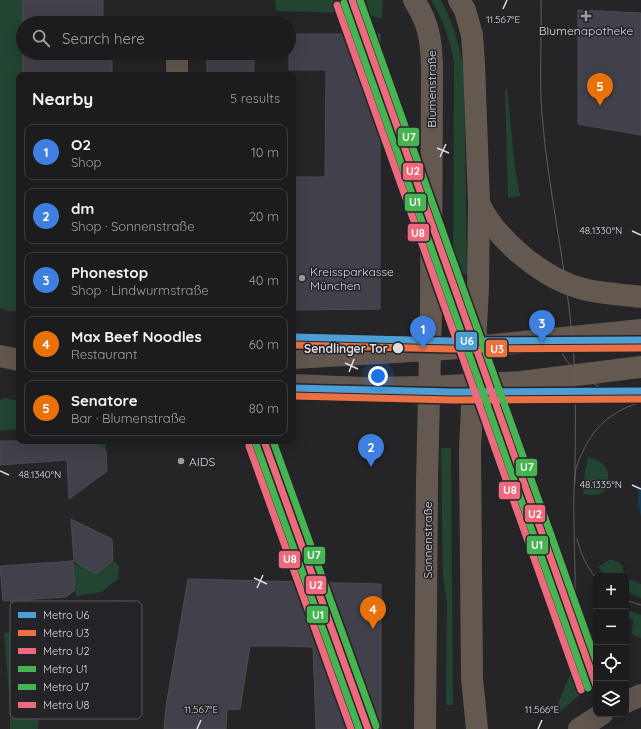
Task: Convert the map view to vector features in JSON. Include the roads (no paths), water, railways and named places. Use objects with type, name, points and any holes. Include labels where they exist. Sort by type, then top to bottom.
[{"type":"main road","name":"Blumenstraße","points":[[414,0],[427,24],[432,49],[430,350]]},
{"type":"main road","points":[[460,0],[465,10],[472,35],[479,203],[478,287],[470,448],[472,678],[477,729]]},
{"type":"main road","points":[[479,203],[488,219],[502,236],[526,259],[549,275],[582,289],[641,297]]},
{"type":"main road","points":[[430,350],[475,347],[641,330]]},
{"type":"main road","name":"Sonnenstraße","points":[[425,729],[430,350]]},
{"type":"main road","points":[[429,387],[548,379],[641,367]]},
{"type":"street","points":[[177,60],[177,72]]},
{"type":"street","points":[[296,358],[430,350]]},
{"type":"street","points":[[0,356],[16,359]]},
{"type":"street","points":[[296,385],[363,388],[429,387]]},
{"type":"street","points":[[629,701],[641,695]]},
{"type":"street","points":[[578,729],[597,717]]},
{"type":"water","points":[[641,486],[641,516],[638,493]]},
{"type":"tram line","points":[[541,0],[542,115],[548,170],[569,307],[574,353],[575,483]]},
{"type":"tram line","points":[[549,311],[553,331],[559,348],[577,373],[590,382],[605,389],[641,397]]},
{"type":"tram line","points":[[571,639],[575,596],[574,482],[576,468],[589,440],[600,425],[623,409],[641,402]]},
{"type":"tram line","points":[[577,539],[584,560],[593,574]]},
{"type":"tram line","points":[[629,601],[641,605]]},
{"type":"metro line","name":"U2","points":[[352,0],[595,681]]},
{"type":"metro line","name":"U7","points":[[360,0],[593,653]]},
{"type":"metro line","name":"U1","points":[[344,3],[588,688]]},
{"type":"metro line","name":"U8","points":[[337,5],[581,690]]},
{"type":"metro line","name":"U6","points":[[296,337],[450,341],[641,340]]},
{"type":"metro line","name":"U3","points":[[296,345],[450,349],[641,348]]},
{"type":"metro line","name":"U6","points":[[296,388],[452,392],[641,391]]},
{"type":"metro line","name":"U3","points":[[296,396],[452,400],[641,399]]},
{"type":"metro line","name":"U1","points":[[256,444],[359,729]]},
{"type":"metro line","name":"U2","points":[[265,444],[368,729]]},
{"type":"metro line","name":"U7","points":[[274,444],[376,726]]},
{"type":"metro line","name":"U8","points":[[249,446],[351,729]]},
{"type":"place","name":"Blumenapotheke","points":[[586,16]]},
{"type":"place","name":"Senatore","points":[[600,106]]},
{"type":"place","name":"Kreissparkasse München","points":[[302,278]]},
{"type":"place","name":"Phonestop","points":[[542,343]]},
{"type":"place","name":"Sendlinger Tor","points":[[398,348]]},
{"type":"place","name":"O2","points":[[423,349]]},
{"type":"place","name":"AIDS","points":[[181,461]]},
{"type":"place","name":"dm","points":[[371,467]]},
{"type":"place","name":"Max Beef Noodles","points":[[373,629]]}]
